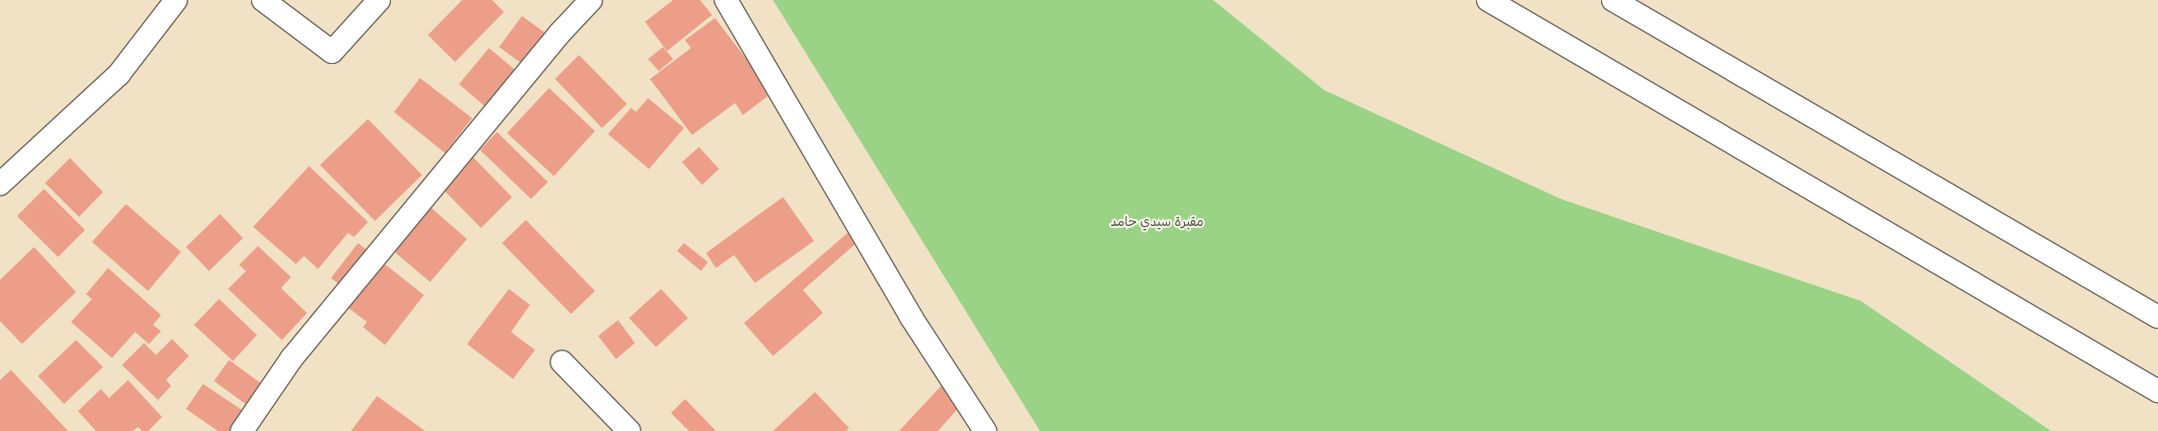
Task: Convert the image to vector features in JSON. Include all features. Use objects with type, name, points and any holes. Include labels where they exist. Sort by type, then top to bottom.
[{"type":"street","points":[[0,184],[119,74],[176,0]]},
{"type":"street","points":[[263,0],[332,52],[379,0]]},
{"type":"street","points":[[242,431],[292,358],[560,33],[590,0]]},
{"type":"street","points":[[726,0],[912,317],[985,431]]},
{"type":"street","points":[[1488,0],[2158,391]]},
{"type":"street","points":[[1613,0],[2158,317]]},
{"type":"street","points":[[562,362],[629,431]]},
{"type":"green space","name":"مقبرة سيدي حامد","points":[[773,0],[1213,0],[1324,90],[1561,199],[1861,301],[2051,431],[1040,431]]},
{"type":"building","points":[[462,0],[492,0],[504,12],[455,62],[428,35]]},
{"type":"building","points":[[673,0],[700,0],[712,15],[667,51],[645,22]]},
{"type":"building","points":[[522,16],[551,37],[528,68],[499,47]]},
{"type":"building","points":[[715,18],[772,93],[743,115],[735,103],[692,135],[650,79],[691,48],[685,40]]},
{"type":"building","points":[[663,47],[673,59],[659,71],[648,59]]},
{"type":"building","points":[[489,48],[520,74],[489,110],[459,84]]},
{"type":"building","points":[[579,55],[627,104],[602,128],[555,79]]},
{"type":"building","points":[[420,78],[472,118],[445,153],[394,112]]},
{"type":"building","points":[[549,88],[595,131],[554,176],[507,133]]},
{"type":"building","points":[[648,98],[684,128],[649,169],[608,134],[631,108],[636,112]]},
{"type":"building","points":[[368,119],[422,175],[375,221],[320,165]]},
{"type":"building","points":[[497,132],[548,182],[531,199],[480,150]]},
{"type":"building","points":[[699,147],[719,169],[702,185],[682,162]]},
{"type":"building","points":[[465,149],[512,197],[481,228],[434,180]]},
{"type":"building","points":[[70,158],[103,192],[79,217],[45,183]]},
{"type":"building","points":[[309,166],[368,222],[354,237],[348,233],[318,269],[304,256],[296,264],[253,227]]},
{"type":"building","points":[[44,189],[85,230],[58,257],[17,216]]},
{"type":"building","points":[[783,197],[814,241],[755,283],[734,255],[716,268],[706,253]]},
{"type":"building","points":[[421,199],[467,239],[430,282],[383,242]]},
{"type":"building","points":[[126,204],[181,252],[148,291],[92,242]]},
{"type":"building","points":[[220,214],[243,238],[209,271],[186,247]]},
{"type":"building","points":[[526,220],[595,291],[571,314],[502,243]]},
{"type":"building","points":[[852,229],[861,239],[803,290],[823,313],[773,356],[744,323]]},
{"type":"building","points":[[358,243],[424,295],[385,345],[363,327],[367,322],[342,303],[350,293],[331,278]]},
{"type":"building","points":[[684,243],[708,262],[701,271],[677,251]]},
{"type":"building","points":[[258,246],[291,277],[281,288],[307,313],[282,340],[228,289],[246,271],[239,265]]},
{"type":"building","points":[[34,247],[76,292],[22,344],[0,321],[0,280]]},
{"type":"building","points":[[108,268],[161,315],[153,325],[161,331],[149,344],[135,332],[112,358],[71,322],[92,299],[86,294]]},
{"type":"building","points":[[509,289],[530,305],[511,332],[535,350],[513,379],[467,344]]},
{"type":"building","points":[[661,289],[688,318],[656,347],[629,318]]},
{"type":"building","points":[[219,299],[257,335],[233,361],[194,325]]},
{"type":"building","points":[[618,320],[635,343],[616,359],[598,336]]},
{"type":"building","points":[[172,339],[189,356],[166,380],[171,386],[158,400],[122,365],[144,343],[156,355]]},
{"type":"building","points":[[76,340],[103,367],[64,404],[38,376]]},
{"type":"building","points":[[229,360],[266,387],[251,408],[214,381]]},
{"type":"building","points":[[11,370],[68,431],[0,431],[0,380]]},
{"type":"building","points":[[128,380],[162,417],[148,431],[142,431],[138,427],[133,431],[96,431],[78,411],[101,389],[109,398]]},
{"type":"building","points":[[203,384],[254,418],[245,431],[218,431],[186,409]]},
{"type":"building","points":[[942,385],[962,404],[938,431],[899,431]]},
{"type":"building","points":[[815,392],[849,428],[846,431],[773,431]]},
{"type":"building","points":[[377,396],[425,431],[351,431]]},
{"type":"building","points":[[685,399],[716,431],[689,431],[671,413]]}]
